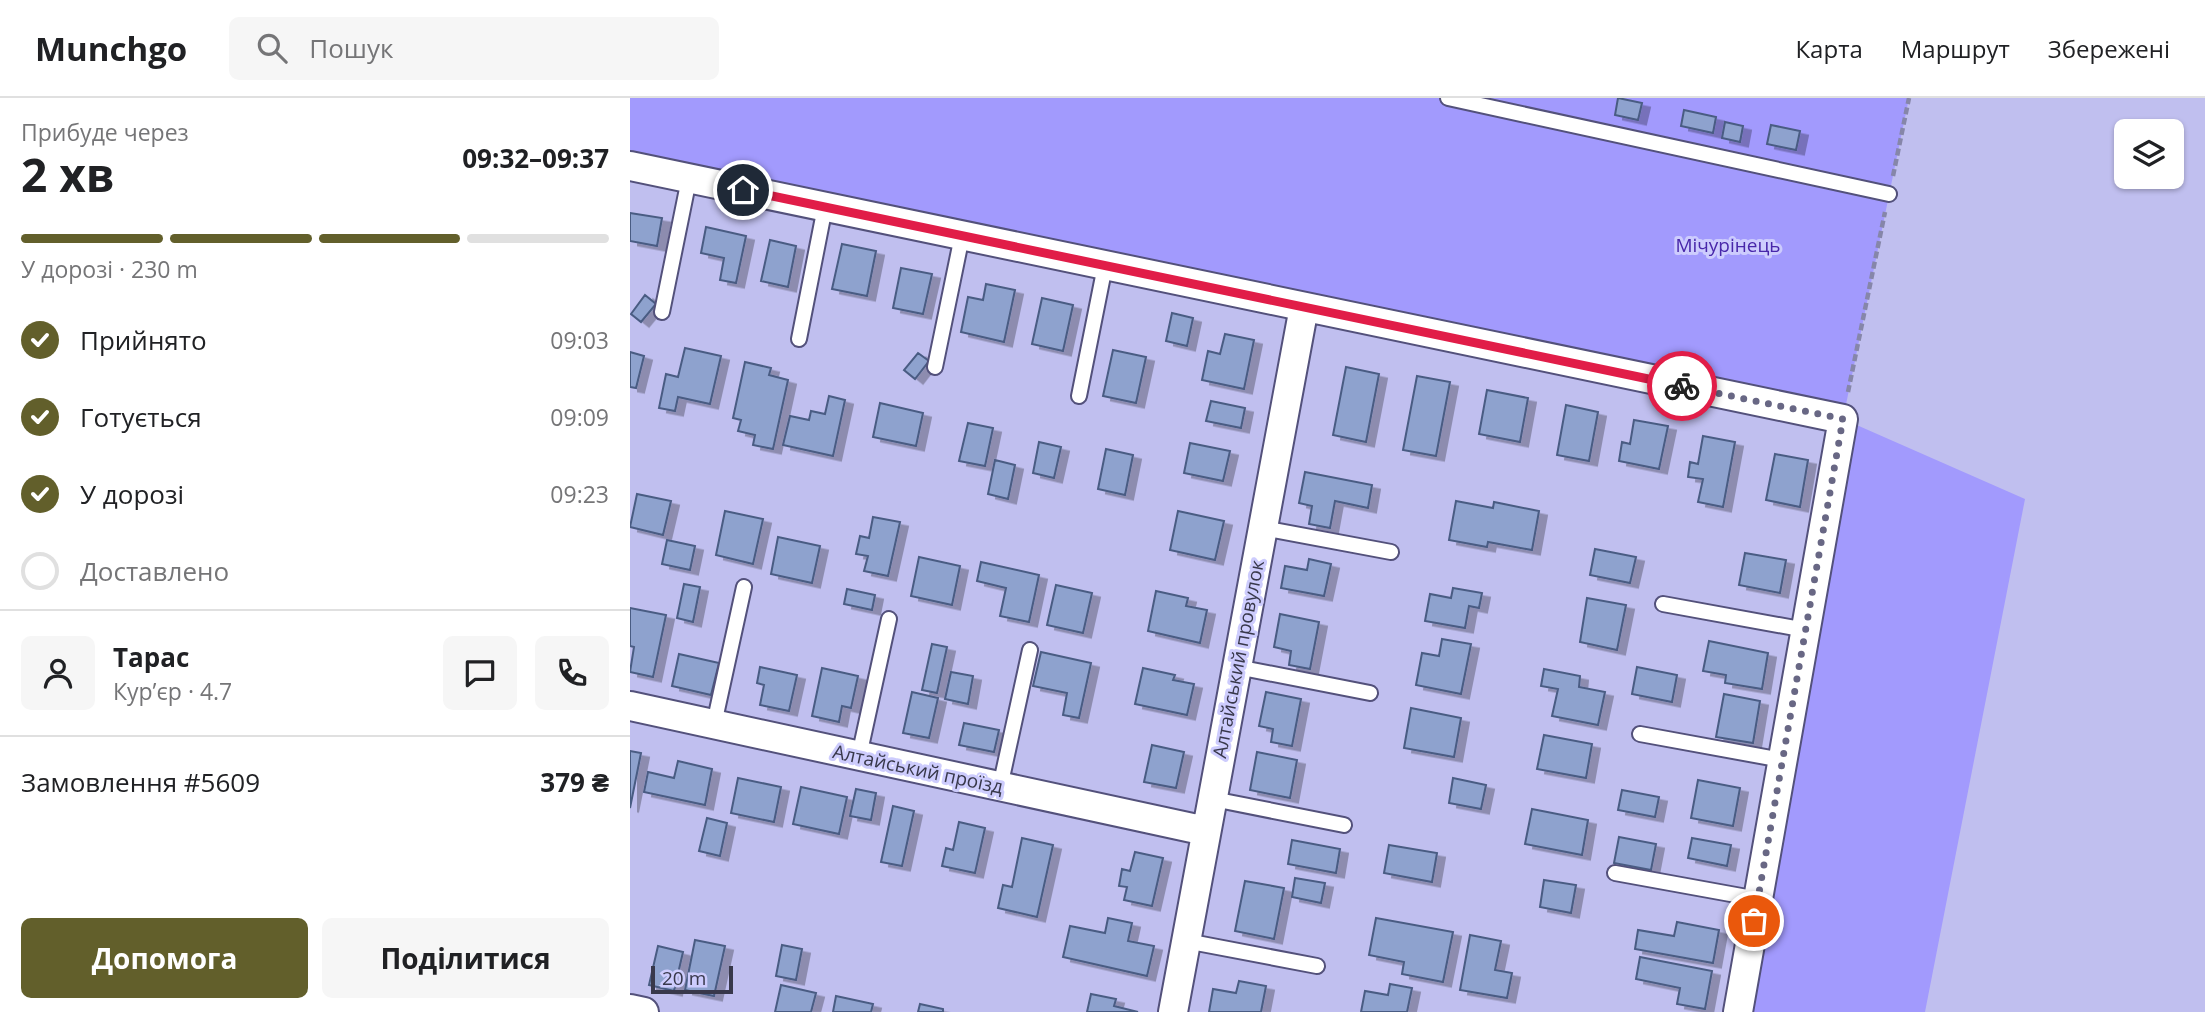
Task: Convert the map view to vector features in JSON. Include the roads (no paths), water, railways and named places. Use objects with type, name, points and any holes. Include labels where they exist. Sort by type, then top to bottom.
[{"type":"street","points":[[630,166],[1843,419],[1738,1012]]},
{"type":"street","name":"Алтайський провулок","points":[[1172,1012],[1304,307]]},
{"type":"street","name":"Алтайський проїзд","points":[[630,706],[1206,831]]},
{"type":"street","points":[[630,1009],[645,1012]]},
{"type":"lane","points":[[1448,98],[1889,194]]},
{"type":"lane","points":[[662,312],[689,179]]},
{"type":"lane","points":[[799,339],[825,207]]},
{"type":"lane","points":[[936,367],[962,236]]},
{"type":"lane","points":[[1079,396],[1105,265]]},
{"type":"lane","points":[[1263,528],[1391,552]]},
{"type":"lane","points":[[714,724],[744,587]]},
{"type":"lane","points":[[1664,604],[1806,630]]},
{"type":"lane","points":[[859,756],[889,619]]},
{"type":"lane","points":[[1000,787],[1030,649]]},
{"type":"lane","points":[[1237,667],[1370,693]]},
{"type":"lane","points":[[1640,734],[1782,760]]},
{"type":"lane","points":[[1213,799],[1344,825]]},
{"type":"lane","points":[[1615,873],[1758,899]]},
{"type":"lane","points":[[1186,941],[1317,966]]},
{"type":"park label","name":"Мічурінець","points":[[1728,245]]}]
